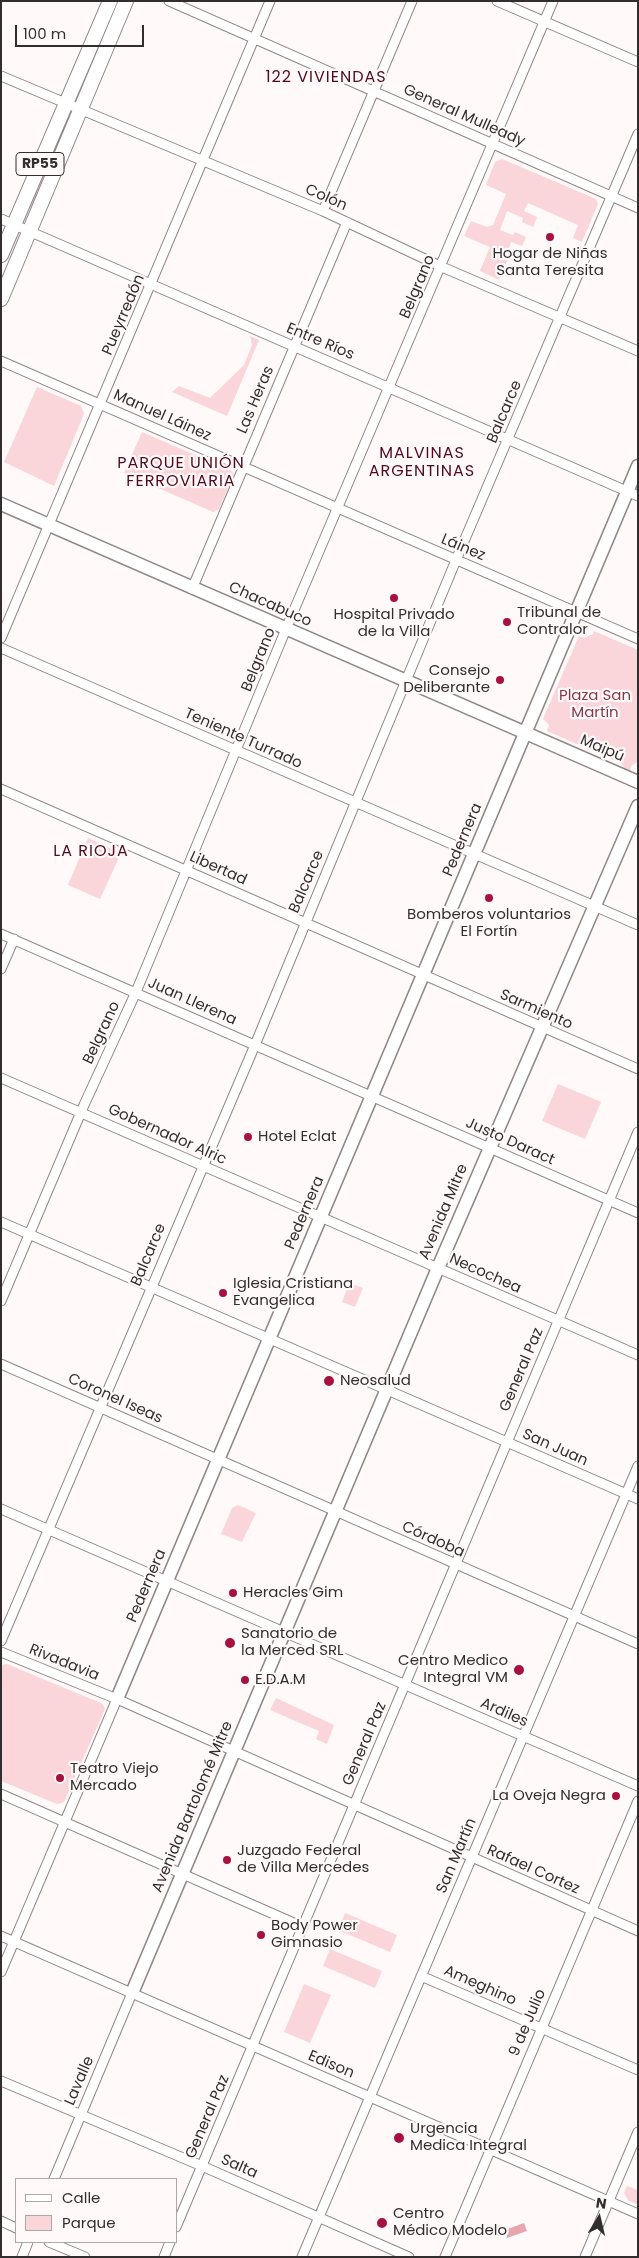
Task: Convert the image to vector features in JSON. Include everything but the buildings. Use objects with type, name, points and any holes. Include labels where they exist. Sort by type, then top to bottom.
[{"type":"main road","name":"RP55","points":[[1,255],[8,221],[66,103],[110,1]]},
{"type":"main road","name":"RP55","points":[[1,300],[126,1]]},
{"type":"street","name":"General Mulleady","points":[[168,1],[638,208]]},
{"type":"street","name":"Pueyrredón","points":[[1,638],[270,1]]},
{"type":"street","points":[[323,211],[412,1]]},
{"type":"street","points":[[497,1],[638,62]]},
{"type":"street","name":"Belgrano","points":[[1,1302],[136,992],[286,630],[554,1]]},
{"type":"street","name":"Colón","points":[[1,76],[323,211],[442,266],[638,351]]},
{"type":"street","name":"Balcarce","points":[[1,1641],[255,1045],[456,560],[638,134]]},
{"type":"street","name":"Entre Ríos","points":[[8,221],[632,493]]},
{"type":"street","name":"Las Heras","points":[[192,588],[347,222]]},
{"type":"street","name":"Manuel Láinez","points":[[1,361],[339,509]]},
{"type":"street","name":"Pedernera","points":[[1,1972],[576,613],[632,493],[638,466]]},
{"type":"street","name":"Chacabuco","points":[[1,504],[525,734]]},
{"type":"street","name":"Láinez","points":[[339,509],[638,639]]},
{"type":"street","name":"Teniente Turrado","points":[[1,648],[638,925]]},
{"type":"street","name":"Maipú","points":[[525,734],[638,782]]},
{"type":"street","name":"Libertad","points":[[1,789],[424,975]]},
{"type":"street","name":"Avenida Mitre","points":[[285,1633],[438,1268],[638,806]]},
{"type":"street","name":"Juan Llerena","points":[[1,934],[372,1096]]},
{"type":"street","points":[[1,969],[14,939]]},
{"type":"street","name":"Sarmiento","points":[[424,975],[542,1029],[638,1069]]},
{"type":"street","name":"Gobernador Alric","points":[[1,1078],[321,1217]]},
{"type":"street","name":"Justo Daract","points":[[372,1096],[638,1212]]},
{"type":"street","name":"General Paz","points":[[178,2222],[638,1132]]},
{"type":"street","name":"Necochea","points":[[321,1217],[638,1355]]},
{"type":"street","name":"San Juan","points":[[1,1222],[388,1388],[638,1499]]},
{"type":"street","name":"Coronel Iseas","points":[[1,1364],[218,1459]]},
{"type":"street","name":"Córdoba","points":[[218,1459],[573,1618],[638,1644]]},
{"type":"street","name":"San Martín","points":[[302,2257],[638,1466]]},
{"type":"street","name":"Ardiles","points":[[1,1509],[638,1786]]},
{"type":"street","name":"Avenida Bartolomé Mitre","points":[[132,1993],[285,1633]]},
{"type":"street","name":"Rivadavia","points":[[1,1652],[116,1699]]},
{"type":"street","name":"Rafael Cortez","points":[[116,1699],[638,1931]]},
{"type":"street","points":[[1,1794],[303,1927]]},
{"type":"street","name":"9 de Julio","points":[[445,2257],[638,1801]]},
{"type":"street","name":"Edison","points":[[1,1936],[638,2214]]},
{"type":"street","name":"Ameghino","points":[[422,1976],[638,2070]]},
{"type":"street","name":"Lavalle","points":[[54,2178],[132,1993]]},
{"type":"street","name":"Salta","points":[[1,2081],[202,2166],[409,2257]]},
{"type":"street","points":[[586,2257],[638,2132]]},
{"type":"street","points":[[1,2222],[15,2228]]},
{"type":"street","points":[[22,2257],[28,2243]]},
{"type":"street","points":[[51,2243],[85,2257]]},
{"type":"street","points":[[164,2257],[170,2243]]},
{"type":"green space","points":[[117,1],[120,1],[84,87],[81,86]]},
{"type":"green space","points":[[65,121],[68,122],[31,209],[29,207]]},
{"type":"green space","points":[[502,159],[596,199],[598,204],[582,242],[573,238],[578,225],[528,203],[524,211],[537,217],[533,227],[522,222],[523,218],[507,211],[500,230],[513,235],[515,232],[526,237],[522,246],[511,242],[508,251],[523,257],[520,264],[508,259],[499,280],[480,271],[490,247],[464,236],[471,221],[487,227],[493,225],[506,194],[486,185],[495,162]]},
{"type":"green space","points":[[250,336],[259,340],[227,416],[172,392],[179,386],[210,398],[244,365],[252,345]]},
{"type":"green space","points":[[37,387],[81,406],[84,414],[54,486],[4,462]]},
{"type":"green space","points":[[142,432],[232,471],[234,475],[219,509],[213,512],[124,473]]},
{"type":"green space","name":"Plaza San Martín","points":[[594,631],[638,650],[638,762],[632,765],[630,771],[625,769],[622,764],[547,731],[549,725],[543,719],[579,636],[584,638],[593,634]]},
{"type":"green space","points":[[88,838],[121,853],[100,899],[68,885]]},
{"type":"green space","points":[[558,1084],[601,1102],[585,1139],[542,1121]]},
{"type":"green space","points":[[349,1283],[363,1288],[355,1307],[342,1302]]},
{"type":"green space","points":[[238,1505],[256,1513],[242,1542],[221,1534],[232,1508]]},
{"type":"green space","points":[[7,1664],[103,1704],[105,1709],[64,1802],[57,1804],[1,1781],[1,1665]]},
{"type":"green space","points":[[276,1698],[334,1725],[327,1744],[316,1739],[319,1731],[270,1710]]},
{"type":"green space","points":[[345,1913],[397,1935],[390,1952],[338,1930]]},
{"type":"green space","points":[[330,1949],[382,1971],[375,1988],[323,1966]]},
{"type":"green space","points":[[304,1984],[331,1995],[310,2043],[284,2032]]},
{"type":"green space","points":[[627,2186],[638,2190],[638,2205],[628,2200],[624,2193]]},
{"type":"shaded area","points":[[524,2223],[527,2231],[507,2238],[505,2230]]},
{"type":"place","name":"Hogar de Niñas Santa Teresita","points":[[550,237]]},
{"type":"place","name":"Hospital Privado de la Villa","points":[[394,598]]},
{"type":"place","name":"Tribunal de Contralor","points":[[507,622]]},
{"type":"place","name":"Consejo Deliberante","points":[[500,680]]},
{"type":"place","name":"Bomberos voluntarios El Fortín","points":[[489,898]]},
{"type":"place","name":"Hotel Eclat","points":[[248,1137]]},
{"type":"place","name":"Iglesia Cristiana Evangelica","points":[[223,1293]]},
{"type":"place","name":"Neosalud","points":[[329,1381]]},
{"type":"place","name":"Heracles Gim","points":[[233,1593]]},
{"type":"place","name":"Sanatorio de la Merced SRL","points":[[230,1643]]},
{"type":"place","name":"Centro Medico Integral VM","points":[[519,1670]]},
{"type":"place","name":"E.D.A.M","points":[[245,1680]]},
{"type":"place","name":"Teatro Viejo Mercado","points":[[60,1778]]},
{"type":"place","name":"La Oveja Negra","points":[[616,1796]]},
{"type":"place","name":"Juzgado Federal de Villa Mercedes","points":[[227,1860]]},
{"type":"place","name":"Body Power Gimnasio","points":[[261,1935]]},
{"type":"place","name":"Urgencia Medica Integral","points":[[399,2138]]},
{"type":"place","name":"Centro Médico Modelo","points":[[382,2223]]},
{"type":"district","name":"122 VIVIENDAS","points":[[326,78]]},
{"type":"district","name":"MALVINAS ARGENTINAS","points":[[422,463]]},
{"type":"district","name":"PARQUE UNIÓN FERROVIARIA","points":[[181,473]]},
{"type":"district","name":"LA RIOJA","points":[[91,852]]}]
